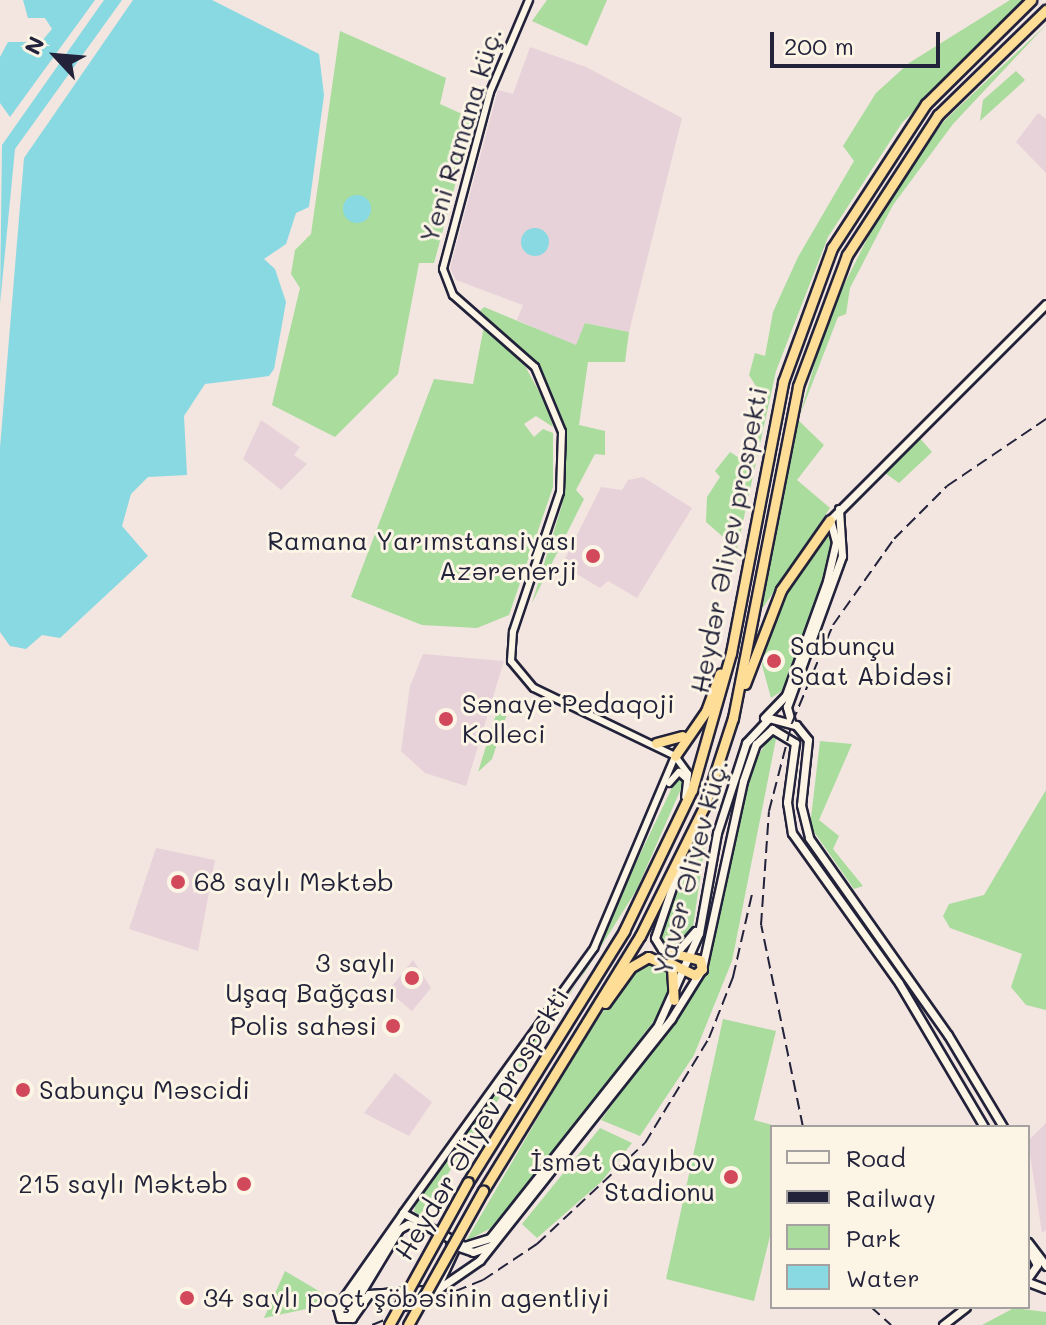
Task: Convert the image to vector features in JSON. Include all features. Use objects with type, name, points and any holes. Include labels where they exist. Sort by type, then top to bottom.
[{"type":"highway","name":"Heydər Əliyev prospekti","points":[[389,1325],[468,1182],[624,931],[675,831],[717,714],[783,382],[832,248],[926,104],[1031,0]]},
{"type":"highway","name":"Heydər Əliyev prospekti","points":[[408,1325],[483,1191],[640,936],[688,844],[733,718],[798,386],[831,288],[915,144],[963,87],[1046,10]]},
{"type":"highway","points":[[733,718],[781,590],[830,520]]},
{"type":"highway","points":[[675,756],[714,694],[741,596]]},
{"type":"highway","points":[[656,743],[688,732]]},
{"type":"highway","points":[[556,1070],[634,964],[648,957],[669,957],[690,957],[701,961],[702,969],[697,975],[685,971],[669,957]]},
{"type":"highway","points":[[669,957],[677,979],[674,1000]]},
{"type":"main road","points":[[759,722],[786,695],[816,615],[835,554],[830,520],[865,480],[1046,304]]},
{"type":"main road","points":[[792,723],[787,707],[842,556],[839,509]]},
{"type":"main road","points":[[759,722],[773,718],[792,723],[806,735],[809,750],[801,815],[809,838],[924,999],[1002,1125]]},
{"type":"main road","name":"Yavər Əliyev küç.","points":[[455,1244],[474,1246],[502,1227],[674,1000],[690,957],[727,797],[759,722]]},
{"type":"main road","name":"Yavər Əliyev küç.","points":[[432,1291],[469,1270],[498,1241],[660,1034],[702,969],[739,798],[764,732],[781,730],[795,743]]},
{"type":"main road","points":[[795,743],[802,758],[809,750]]},
{"type":"main road","points":[[795,743],[787,815],[797,843],[899,983],[983,1125]]},
{"type":"main road","points":[[789,778],[800,760],[805,779]]},
{"type":"main road","points":[[727,797],[729,820],[739,798]]},
{"type":"main road","points":[[688,844],[655,933],[659,946],[669,957],[690,942],[705,894]]},
{"type":"main road","points":[[403,1213],[455,1244]]},
{"type":"main road","points":[[403,1213],[336,1314],[349,1320],[373,1293],[432,1291],[455,1244]]},
{"type":"main road","points":[[403,1213],[346,1310],[404,1225],[478,1252],[498,1241]]},
{"type":"main road","points":[[1030,1248],[1046,1266]]},
{"type":"main road","points":[[1030,1249],[1037,1265],[1030,1277]]},
{"type":"main road","points":[[944,1324],[963,1309]]},
{"type":"street","name":"Yeni Ramana küç.","points":[[529,0],[490,92],[444,278],[453,295],[535,367],[562,432],[560,492],[510,643],[512,665],[534,688],[656,743],[675,756]]},
{"type":"street","points":[[675,756],[687,771],[687,788],[675,831]]},
{"type":"street","points":[[403,1213],[589,955],[660,800],[675,756]]},
{"type":"street","points":[[660,800],[679,772],[687,788]]},
{"type":"shaded area","points":[[530,47],[586,67],[682,118],[629,332],[586,323],[576,346],[517,320],[523,305],[456,280],[450,268],[498,90],[513,94]]},
{"type":"shaded area","points":[[1038,113],[1046,119],[1046,173],[1016,142]]},
{"type":"shaded area","points":[[261,420],[300,447],[294,455],[307,464],[281,490],[243,459]]},
{"type":"shaded area","name":"Ramana Yarımstansiyası Azərenerji","points":[[643,477],[692,508],[637,598],[608,581],[600,588],[562,565],[601,487],[622,490],[628,480]]},
{"type":"shaded area","name":"Sənaye Pedaqoji Kolleci","points":[[423,654],[504,661],[466,786],[425,773],[401,751],[410,686]]},
{"type":"shaded area","name":"68 saylı Məktəb","points":[[156,848],[215,860],[198,951],[129,929]]},
{"type":"shaded area","name":"3 saylı Uşaq Bağçası","points":[[413,960],[431,988],[412,1011],[388,991]]},
{"type":"shaded area","points":[[395,1073],[432,1102],[409,1136],[364,1113]]},
{"type":"shaded area","points":[[1046,1123],[1046,1230],[1042,1233],[1030,1154],[1030,1139]]},
{"type":"green space","points":[[547,0],[607,0],[587,46],[532,21]]},
{"type":"green space","points":[[1010,0],[1023,0],[902,123],[828,237],[776,371],[737,549],[706,522],[707,497],[720,477],[715,471],[730,452],[747,463],[757,440],[764,399],[749,375],[755,353],[765,356],[773,312],[798,257],[854,161],[843,146],[876,93],[909,63]]},
{"type":"green space","points":[[1046,25],[953,124],[893,205],[850,288],[846,314],[838,317],[800,415],[828,317],[883,207],[944,121]]},
{"type":"green space","points":[[340,31],[446,78],[440,104],[473,119],[434,263],[419,263],[398,374],[335,437],[272,405],[300,288],[291,274],[295,250],[311,234]]},
{"type":"green space","points":[[1016,71],[1025,80],[980,121],[983,100]]},
{"type":"green space","points":[[484,307],[576,345],[585,323],[629,332],[625,362],[588,362],[579,425],[605,431],[605,455],[595,454],[576,490],[584,499],[532,603],[562,505],[563,425],[536,365],[480,311]]},
{"type":"green space","points":[[484,326],[525,366],[548,408],[553,427],[536,416],[524,424],[534,437],[543,429],[553,433],[553,487],[509,615],[477,628],[422,625],[351,597],[434,379],[473,384]]},
{"type":"green space","points":[[798,420],[824,445],[797,480],[830,508],[760,612]]},
{"type":"green space","points":[[917,435],[932,452],[899,483],[885,473],[846,515]]},
{"type":"green space","points":[[828,530],[834,539],[829,565],[785,689],[771,698],[762,665],[773,622],[792,580]]},
{"type":"green space","points":[[499,705],[509,708],[492,759],[478,772]]},
{"type":"green space","points":[[771,734],[777,734],[732,961],[694,1055],[640,1136],[601,1120],[706,975],[749,772]]},
{"type":"green space","points":[[820,741],[852,744],[819,820],[839,836],[833,849],[863,886],[854,889],[810,826]]},
{"type":"green space","points":[[677,777],[683,784],[637,889],[580,980]]},
{"type":"green space","points":[[1046,790],[1046,1010],[1026,1005],[1011,987],[1022,954],[950,928],[943,916],[949,904],[984,895]]},
{"type":"green space","points":[[706,837],[693,927],[678,949],[667,948],[658,938],[660,924]]},
{"type":"green space","points":[[646,959],[671,969],[668,1002],[501,1223],[466,1241],[578,1049],[633,967]]},
{"type":"green space","points":[[578,982],[420,1215],[414,1212],[417,1197]]},
{"type":"green space","name":"İsmət Qayıbov Stadionu","points":[[723,1019],[776,1031],[754,1120],[773,1125],[770,1125],[770,1236],[754,1301],[666,1279]]},
{"type":"green space","points":[[600,1128],[632,1143],[601,1182],[537,1238],[522,1224]]},
{"type":"green space","points":[[285,1271],[329,1297],[325,1305],[264,1318]]},
{"type":"green space","points":[[1012,1309],[1046,1312],[1046,1325],[982,1325]]},
{"type":"water","points":[[23,0],[95,0],[10,117],[0,103],[0,57],[8,42],[41,42],[52,29],[45,18],[28,18]]},
{"type":"water","points":[[104,0],[122,0],[15,149],[0,304],[2,145]]},
{"type":"water","points":[[133,0],[212,0],[319,54],[324,95],[309,207],[296,213],[286,244],[264,259],[275,269],[286,302],[274,369],[269,376],[205,384],[184,416],[187,475],[148,477],[131,494],[122,526],[148,556],[60,638],[42,635],[26,649],[10,646],[0,632],[0,448],[24,158]]},
{"type":"water","points":[[357,195],[367,199],[371,209],[367,219],[357,223],[347,219],[343,209],[347,199]]},
{"type":"water","points":[[535,228],[545,232],[549,242],[545,252],[535,256],[525,252],[521,242],[525,232]]},
{"type":"railway","points":[[803,1125],[761,925],[769,811],[792,723],[833,625],[894,539],[947,486],[1046,419]]},
{"type":"railway","points":[[372,1325],[483,1280],[537,1244],[645,1143],[709,1038],[733,977],[753,890]]},
{"type":"railway","points":[[873,1309],[891,1325]]},
{"type":"place","name":"Ramana Yarımstansiyası Azərenerji","points":[[593,556]]},
{"type":"place","name":"Sabunçu Saat Abidəsi","points":[[774,661]]},
{"type":"place","name":"Sənaye Pedaqoji Kolleci","points":[[446,719]]},
{"type":"place","name":"68 saylı Məktəb","points":[[178,882]]},
{"type":"place","name":"3 saylı Uşaq Bağçası","points":[[412,978]]},
{"type":"place","name":"Polis sahəsi","points":[[393,1026]]},
{"type":"place","name":"Sabunçu Məscidi","points":[[23,1090]]},
{"type":"place","name":"İsmət Qayıbov Stadionu","points":[[731,1177]]},
{"type":"place","name":"215 saylı Məktəb","points":[[244,1184]]},
{"type":"place","name":"34 saylı poçt şöbəsinin agentliyi","points":[[187,1298]]}]
